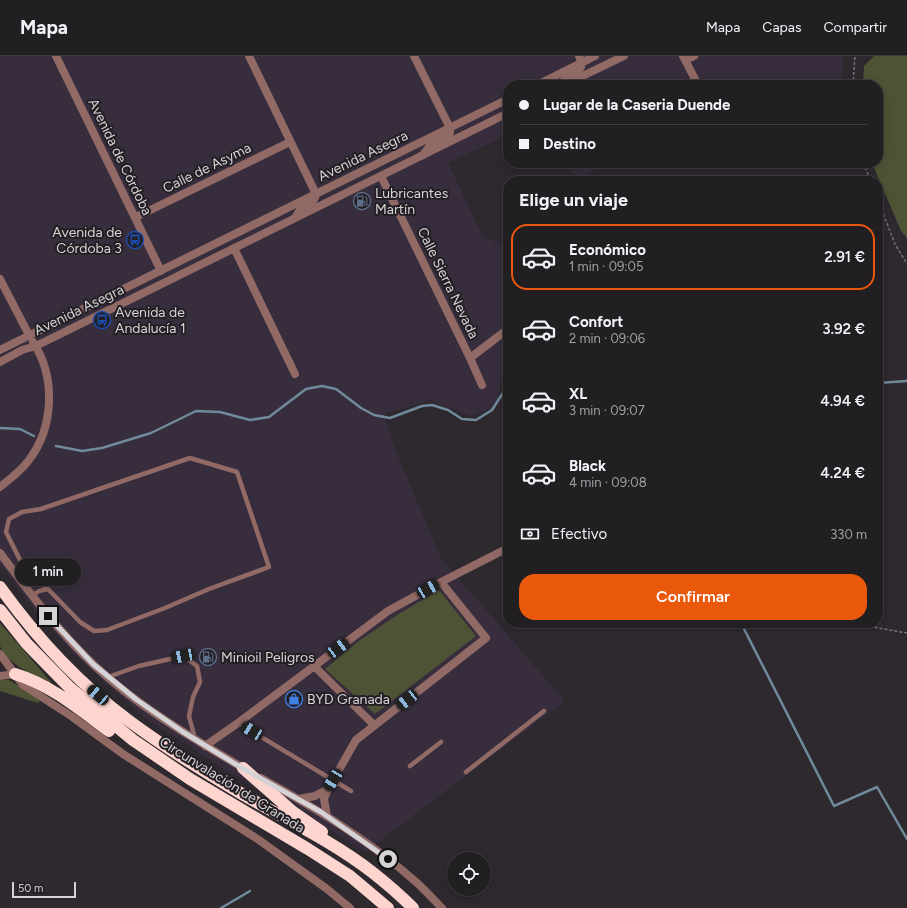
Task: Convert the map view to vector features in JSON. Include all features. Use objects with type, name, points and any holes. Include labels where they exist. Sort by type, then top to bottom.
[{"type":"highway","name":"Circunvalación de Granada","points":[[0,587],[15,608],[66,666],[126,719],[160,743],[242,794],[333,846],[372,872],[413,908]]},
{"type":"highway","name":"Circunvalación de Granada","points":[[0,610],[27,644],[70,688],[96,711],[148,751],[190,780],[308,849],[350,876],[388,908]]},
{"type":"highway","points":[[15,674],[32,679],[62,696],[129,746],[148,751]]},
{"type":"highway","points":[[242,768],[293,812],[321,830],[333,846]]},
{"type":"street","name":"Avenida de Córdoba","points":[[56,56],[161,270]]},
{"type":"street","points":[[248,56],[316,194],[316,198],[302,208],[294,219]]},
{"type":"street","points":[[414,56],[450,128],[450,133],[444,138],[432,143],[422,156]]},
{"type":"street","points":[[545,80],[581,59],[595,56]]},
{"type":"street","points":[[574,80],[624,56]]},
{"type":"street","points":[[694,56],[685,58],[696,80]]},
{"type":"street","points":[[564,80],[581,68],[581,59]]},
{"type":"street","name":"Avenida Asegra","points":[[0,350],[228,236],[503,102]]},
{"type":"street","name":"Avenida Asegra","points":[[0,362],[22,350],[36,346],[177,277],[503,116]]},
{"type":"street","name":"Calle de Asyma","points":[[136,217],[290,142]]},
{"type":"street","name":"Calle Sierra Nevada","points":[[381,176],[482,385]]},
{"type":"street","points":[[228,236],[295,374]]},
{"type":"street","points":[[161,270],[177,277]]},
{"type":"street","points":[[0,278],[36,346],[44,366],[48,382],[49,398],[46,429],[41,441],[29,461],[19,472],[0,487]]},
{"type":"street","name":"Calle Sierra Nevada","points":[[470,358],[503,333]]},
{"type":"street","points":[[205,746],[388,611],[503,551]]},
{"type":"street","points":[[0,554],[53,621],[93,664],[108,677],[137,700],[205,746],[324,814],[378,851],[416,882],[442,908]]},
{"type":"street","points":[[324,814],[324,799],[328,789],[356,740],[486,638],[441,582]]},
{"type":"street","points":[[0,654],[23,685],[71,716],[123,754],[259,840],[327,889],[350,908]]},
{"type":"street","points":[[314,666],[374,725]]},
{"type":"street","points":[[0,676],[15,674]]},
{"type":"street","points":[[299,800],[315,796],[328,789]]},
{"type":"lane","points":[[190,458],[237,472],[270,567],[209,589],[165,608],[107,630],[94,631],[80,622],[48,589],[23,566],[6,532],[9,519],[22,512],[41,509],[190,458]]},
{"type":"lane","points":[[32,596],[40,591],[48,589]]},
{"type":"lane","points":[[108,677],[139,666],[183,656],[197,666],[200,682],[193,697],[188,716],[195,739]]},
{"type":"lane","points":[[466,772],[544,711]]},
{"type":"lane","points":[[238,723],[351,791]]},
{"type":"lane","points":[[410,766],[441,742]]},
{"type":"path","points":[[853,80],[855,56]]},
{"type":"path","points":[[883,213],[895,244],[907,264]]},
{"type":"path","points":[[878,628],[907,633]]},
{"type":"shaded area","points":[[0,56],[843,56],[842,80],[503,80],[503,137],[448,163],[483,237],[500,243],[503,242],[503,372],[496,406],[471,416],[431,400],[384,414],[393,444],[441,558],[565,701],[365,852],[224,769],[144,717],[73,653],[27,601],[0,564]]},
{"type":"shaded area","points":[[570,168],[599,168],[584,176],[574,176]]},
{"type":"green space","points":[[874,56],[907,56],[907,238],[901,231],[883,189],[883,176],[878,176],[874,168],[883,168],[883,80],[863,80],[864,66]]},
{"type":"green space","points":[[439,590],[476,636],[375,714],[325,669],[360,640],[397,615]]},
{"type":"green space","points":[[0,623],[51,682],[50,684],[15,664],[4,652],[0,646]]},
{"type":"green space","points":[[0,680],[9,680],[41,699],[38,703],[0,691]]},
{"type":"waterway","points":[[883,383],[907,381]]},
{"type":"waterway","points":[[56,446],[82,451],[102,448],[151,433],[196,411],[220,412],[250,420],[269,417],[306,389],[322,386],[336,389],[361,408],[374,415],[390,418],[422,406],[432,405],[448,410],[462,419],[476,420],[492,410],[503,393]]},
{"type":"waterway","points":[[0,428],[20,429],[34,436]]},
{"type":"waterway","points":[[744,628],[834,806],[877,787],[907,839]]},
{"type":"waterway","points":[[221,908],[250,891]]},
{"type":"place","name":"Lubricantes Martín","points":[[362,201]]},
{"type":"place","name":"Avenida de Córdoba 3","points":[[135,240]]},
{"type":"place","name":"Avenida de Andalucía 1","points":[[102,320]]},
{"type":"place","name":"Minioil Peligros","points":[[208,657]]},
{"type":"place","name":"BYD Granada","points":[[294,699]]},
{"type":"route","points":[[48,616],[93,664],[137,700],[183,732],[242,768],[321,812],[388,859]]}]
